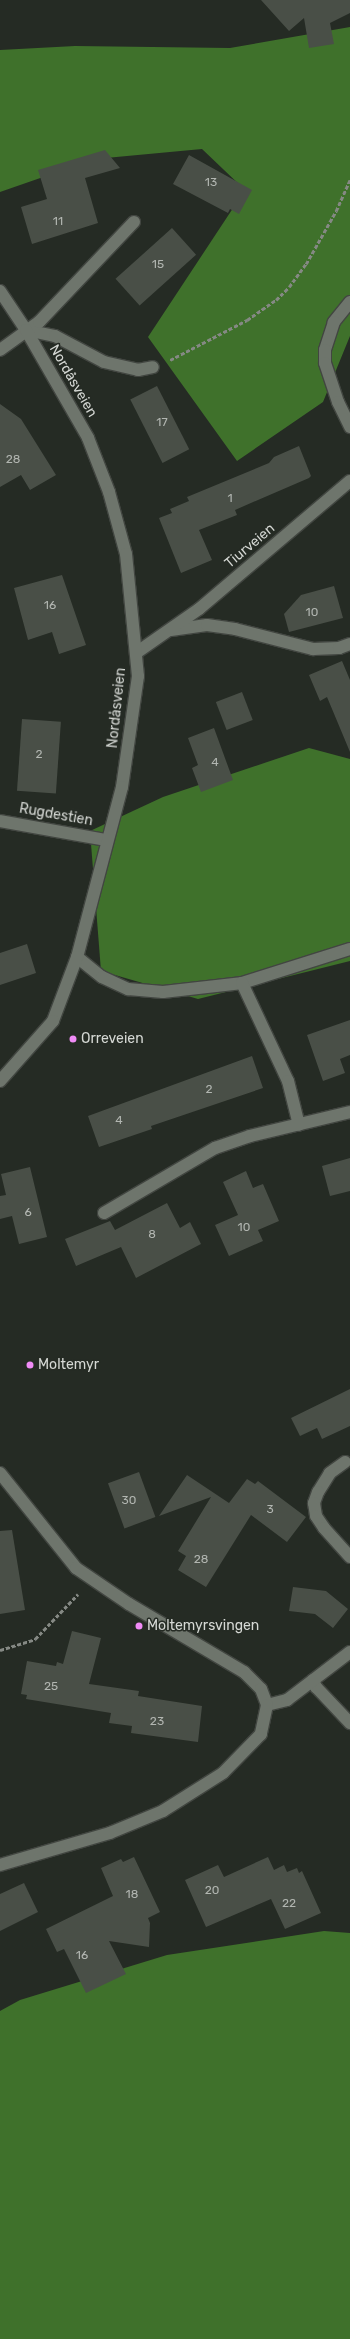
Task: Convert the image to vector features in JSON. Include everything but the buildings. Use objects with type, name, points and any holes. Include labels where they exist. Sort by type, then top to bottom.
[{"type":"street","points":[[0,350],[39,322],[134,222]]},
{"type":"street","name":"Nordåsveien","points":[[0,291],[26,330],[88,438],[109,492],[126,554],[138,676],[130,744],[122,787],[106,840],[77,957],[53,1021],[0,1081]]},
{"type":"street","points":[[350,302],[334,322],[325,350],[325,363],[350,427]]},
{"type":"street","points":[[26,330],[55,336],[104,362],[138,370],[153,368]]},
{"type":"street","name":"Tiurveien","points":[[136,653],[199,609],[350,481]]},
{"type":"street","name":"Tiurveien","points":[[168,631],[207,625],[235,629],[313,649],[339,648],[350,644]]},
{"type":"street","name":"Rugdestien","points":[[0,821],[106,840]]},
{"type":"street","points":[[77,957],[102,977],[128,989],[163,992],[242,983],[350,949]]},
{"type":"street","points":[[242,983],[288,1081],[299,1125]]},
{"type":"street","points":[[104,1213],[215,1148],[250,1136],[350,1112]]},
{"type":"street","points":[[344,1462],[330,1473],[318,1492],[314,1503],[316,1516],[324,1528],[350,1557]]},
{"type":"street","points":[[0,1473],[76,1568],[129,1604],[244,1672],[261,1689],[267,1705],[261,1734],[223,1772],[163,1811],[110,1833],[0,1865]]},
{"type":"street","points":[[267,1705],[287,1700],[350,1652]]},
{"type":"street","points":[[313,1680],[316,1687],[350,1724]]},
{"type":"path","points":[[153,368],[247,320],[276,300],[306,264],[336,211],[350,180]]},
{"type":"path","points":[[0,1650],[35,1639],[67,1608],[91,1578]]},
{"type":"green space","points":[[350,27],[350,336],[323,402],[237,461],[148,337],[245,190],[202,149],[95,159],[0,192],[0,50],[75,46],[230,48]]},
{"type":"green space","points":[[309,748],[350,759],[350,961],[198,999],[101,971],[90,831],[163,797]]},
{"type":"green space","points":[[324,1931],[350,1933],[350,2339],[0,2339],[0,2011],[20,2000],[167,1955]]},
{"type":"place","name":"Orreveien","points":[[73,1039]]},
{"type":"place","name":"Moltemyr","points":[[30,1365]]},
{"type":"place","name":"Moltemyrsvingen","points":[[139,1626]]}]
